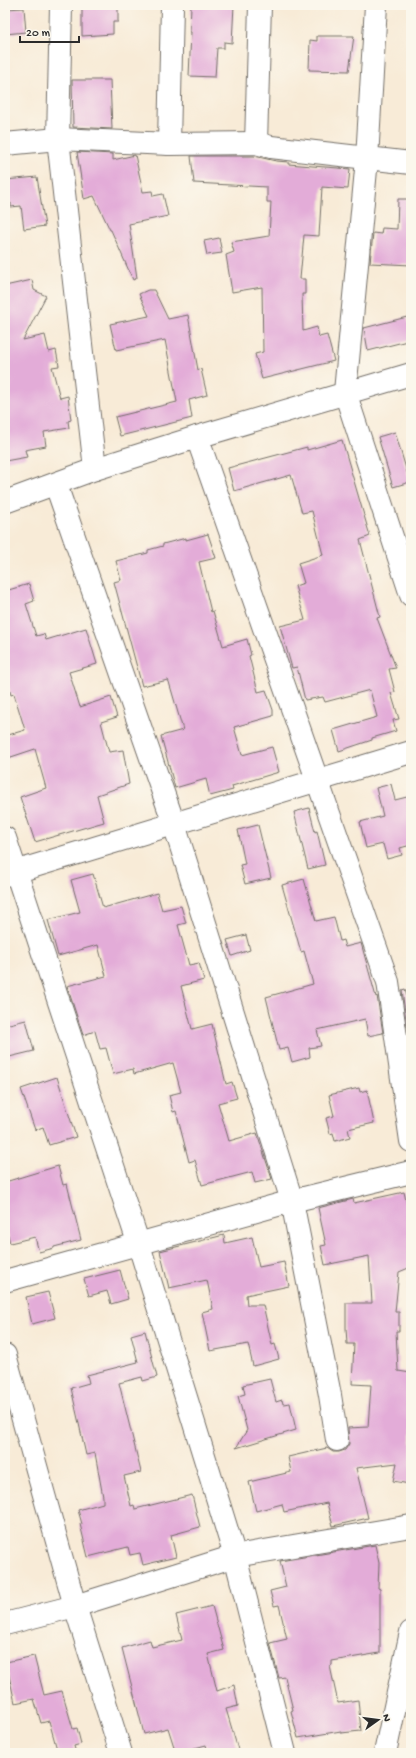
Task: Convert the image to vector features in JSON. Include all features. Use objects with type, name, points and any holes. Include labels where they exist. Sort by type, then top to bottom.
[{"type":"street","points":[[61,5],[58,139],[95,470]]},
{"type":"street","points":[[169,144],[172,5]]},
{"type":"street","points":[[256,143],[260,5]]},
{"type":"street","points":[[376,5],[367,159],[345,392],[411,595]]},
{"type":"street","points":[[5,144],[58,139],[169,144],[256,143],[271,148],[411,163]]},
{"type":"street","points":[[5,502],[95,470],[197,437],[345,392],[411,374]]},
{"type":"street","points":[[197,437],[388,982],[411,1141]]},
{"type":"street","points":[[56,485],[174,824],[292,1201],[330,1395],[337,1440]]},
{"type":"street","points":[[10,874],[411,752]]},
{"type":"street","points":[[5,838],[10,874],[139,1245],[235,1556],[285,1753]]},
{"type":"street","points":[[5,1281],[139,1245],[292,1201],[411,1172]]},
{"type":"street","points":[[5,1355],[75,1606],[121,1753]]},
{"type":"street","points":[[5,1624],[75,1606],[235,1556],[411,1526]]},
{"type":"street","points":[[385,1753],[411,1632]]},
{"type":"building","points":[[82,5],[118,5],[118,22],[113,22],[113,34],[82,36]]},
{"type":"building","points":[[191,5],[234,5],[232,43],[224,42],[224,48],[217,48],[215,77],[189,76]]},
{"type":"building","points":[[24,8],[26,32],[5,34],[5,9]]},
{"type":"building","points":[[317,36],[354,36],[349,71],[309,70],[310,40],[317,41]]},
{"type":"building","points":[[72,80],[110,80],[112,129],[73,127]]},
{"type":"building","points":[[77,152],[113,154],[113,160],[135,155],[143,192],[152,191],[153,196],[163,194],[168,216],[129,224],[137,278],[133,280],[94,196],[84,199]]},
{"type":"building","points":[[191,156],[254,156],[288,162],[288,164],[350,169],[348,189],[322,187],[319,236],[304,235],[300,279],[305,279],[305,294],[302,294],[303,331],[317,327],[319,337],[327,335],[334,361],[262,379],[255,354],[263,352],[262,287],[232,292],[226,255],[234,252],[231,242],[269,236],[271,202],[267,202],[267,187],[194,183]]},
{"type":"building","points":[[37,177],[45,226],[24,229],[21,206],[11,207],[11,203],[5,204],[5,180]]},
{"type":"building","points":[[398,199],[411,199],[411,265],[370,263],[373,233],[381,234],[382,228],[397,229]]},
{"type":"building","points":[[219,238],[222,253],[207,255],[204,241]]},
{"type":"building","points":[[32,280],[34,290],[46,296],[23,340],[45,335],[49,352],[56,350],[59,366],[52,367],[60,398],[68,396],[71,420],[68,421],[69,428],[44,432],[46,446],[25,450],[27,457],[5,461],[5,286]]},
{"type":"building","points":[[148,290],[154,290],[168,319],[188,315],[198,370],[201,369],[207,395],[189,400],[192,418],[120,436],[115,417],[177,402],[165,340],[116,350],[110,324],[149,316],[139,294]]},
{"type":"building","points":[[407,317],[409,324],[411,324],[411,340],[368,351],[364,328]]},
{"type":"building","points":[[395,432],[410,482],[393,487],[378,437]]},
{"type":"building","points":[[342,440],[370,536],[360,540],[380,617],[377,618],[396,668],[389,669],[395,692],[391,693],[399,719],[393,720],[396,731],[372,738],[372,740],[339,751],[333,730],[377,717],[370,690],[325,702],[323,697],[305,700],[297,667],[292,668],[280,626],[305,620],[295,586],[304,583],[298,563],[323,555],[312,511],[302,513],[291,475],[234,491],[228,468],[307,447],[307,450]]},
{"type":"building","points":[[208,534],[216,558],[199,562],[211,612],[213,611],[223,646],[247,639],[251,655],[249,656],[258,692],[266,690],[273,710],[273,716],[234,727],[242,755],[272,747],[279,772],[232,786],[233,790],[210,796],[206,779],[175,788],[161,736],[183,730],[169,682],[168,680],[142,686],[114,582],[121,580],[116,561],[148,553],[148,550],[163,546],[163,544]]},
{"type":"building","points":[[29,584],[34,601],[26,604],[36,636],[44,634],[46,640],[86,628],[97,664],[69,672],[80,707],[111,697],[117,717],[101,722],[109,752],[123,750],[129,784],[97,795],[104,822],[35,842],[20,797],[46,788],[35,749],[5,759],[5,736],[25,730],[14,694],[11,695],[5,673],[5,591]]},
{"type":"building","points":[[391,784],[395,800],[411,796],[411,845],[400,848],[402,855],[387,859],[383,844],[366,848],[360,822],[383,816],[376,788]]},
{"type":"building","points":[[309,808],[315,832],[317,831],[325,865],[308,869],[294,812]]},
{"type":"building","points":[[258,825],[271,878],[245,884],[240,865],[245,864],[238,830]]},
{"type":"building","points":[[93,874],[103,908],[157,893],[162,910],[181,906],[186,923],[178,925],[189,965],[199,963],[204,980],[181,986],[192,1029],[212,1024],[226,1084],[232,1082],[237,1098],[218,1103],[229,1141],[257,1133],[272,1179],[255,1183],[252,1172],[202,1185],[195,1160],[189,1162],[176,1111],[173,1112],[169,1095],[181,1092],[173,1063],[134,1074],[133,1069],[113,1074],[106,1048],[100,1049],[95,1031],[83,1035],[67,986],[106,976],[98,945],[58,956],[48,920],[80,912],[71,880]]},
{"type":"building","points":[[304,879],[316,921],[334,917],[340,941],[343,940],[345,947],[361,943],[376,997],[377,996],[383,1033],[368,1036],[365,1019],[317,1030],[321,1046],[309,1048],[310,1057],[292,1062],[288,1048],[279,1050],[266,997],[313,984],[304,951],[301,952],[282,885]]},
{"type":"building","points":[[246,935],[250,950],[232,956],[227,940]]},
{"type":"building","points":[[405,989],[411,1012],[411,1027],[407,1027],[402,990]]},
{"type":"building","points":[[26,1020],[34,1051],[5,1058],[5,1025]]},
{"type":"building","points":[[57,1077],[76,1137],[49,1145],[43,1127],[35,1130],[21,1089]]},
{"type":"building","points":[[359,1088],[360,1092],[367,1090],[374,1123],[348,1129],[350,1137],[335,1141],[333,1133],[330,1134],[326,1118],[334,1116],[329,1095]]},
{"type":"building","points":[[58,1166],[63,1185],[67,1184],[81,1240],[39,1252],[35,1237],[10,1243],[8,1235],[5,1236],[5,1182]]},
{"type":"building","points":[[404,1192],[411,1222],[411,1267],[399,1272],[395,1312],[399,1312],[399,1331],[396,1331],[398,1371],[411,1373],[411,1474],[409,1484],[393,1481],[397,1463],[356,1468],[368,1518],[333,1526],[327,1503],[284,1512],[282,1504],[256,1511],[249,1482],[291,1472],[288,1457],[327,1448],[333,1452],[345,1450],[349,1444],[348,1428],[368,1427],[371,1385],[352,1384],[354,1344],[347,1344],[346,1303],[372,1303],[369,1256],[325,1265],[321,1246],[326,1245],[318,1208],[353,1199],[354,1203]]},
{"type":"building","points":[[224,1235],[225,1243],[252,1237],[259,1267],[284,1262],[289,1286],[246,1295],[247,1305],[263,1305],[272,1345],[275,1344],[279,1359],[253,1366],[248,1344],[210,1351],[202,1312],[213,1309],[207,1280],[169,1288],[160,1251]]},
{"type":"building","points":[[120,1270],[128,1299],[111,1304],[107,1291],[89,1296],[84,1279]]},
{"type":"building","points":[[48,1292],[55,1318],[32,1324],[26,1297]]},
{"type":"building","points":[[145,1331],[157,1377],[143,1381],[142,1377],[119,1383],[141,1472],[124,1476],[131,1506],[134,1505],[135,1509],[192,1495],[200,1527],[171,1535],[176,1557],[143,1565],[140,1553],[130,1555],[128,1547],[88,1557],[78,1510],[103,1503],[103,1497],[95,1453],[86,1455],[71,1388],[89,1383],[87,1375],[138,1362],[131,1335]]},
{"type":"building","points":[[270,1379],[276,1402],[282,1400],[283,1404],[290,1403],[296,1430],[236,1448],[247,1430],[238,1396],[245,1394],[243,1385]]},
{"type":"building","points":[[375,1545],[379,1563],[378,1588],[380,1589],[380,1653],[332,1661],[332,1665],[330,1666],[338,1703],[358,1700],[361,1731],[341,1733],[341,1731],[298,1738],[291,1711],[293,1710],[285,1677],[279,1678],[270,1643],[287,1639],[279,1605],[274,1606],[270,1591],[286,1587],[280,1561]]},
{"type":"building","points":[[212,1606],[224,1650],[208,1654],[217,1691],[234,1685],[238,1706],[226,1709],[239,1753],[208,1753],[206,1745],[176,1753],[168,1728],[144,1734],[122,1648],[150,1640],[152,1647],[182,1640],[176,1615]]},
{"type":"building","points":[[34,1656],[44,1695],[62,1691],[73,1729],[77,1728],[81,1744],[74,1746],[76,1753],[58,1753],[49,1721],[41,1723],[34,1699],[15,1703],[6,1662]]}]
